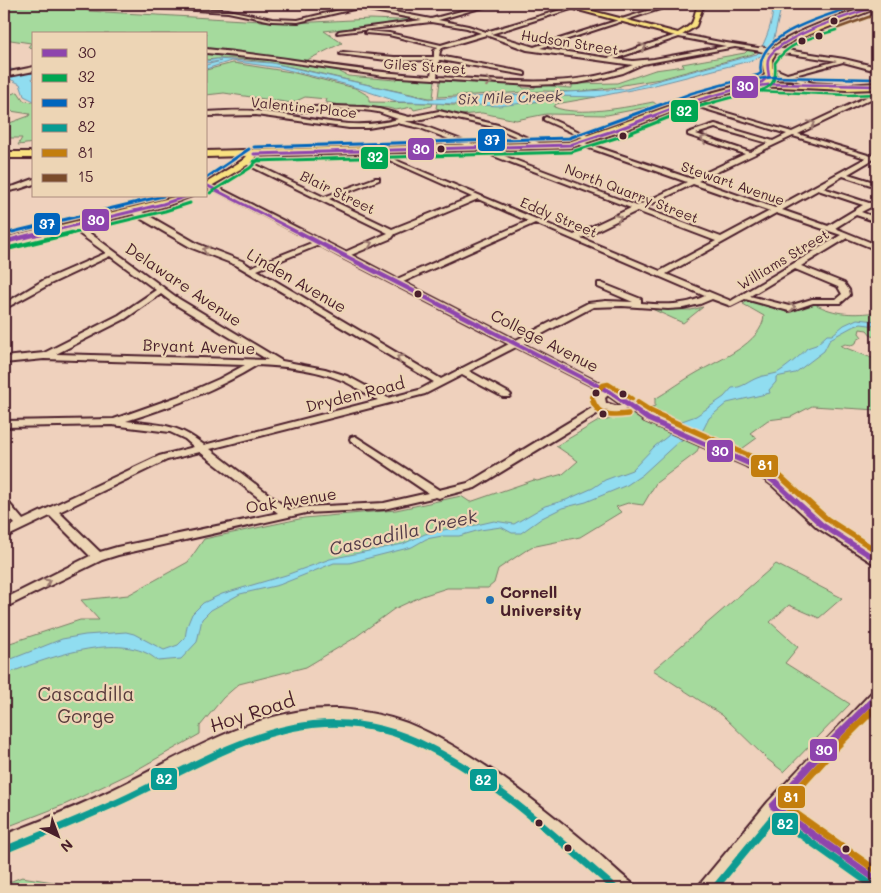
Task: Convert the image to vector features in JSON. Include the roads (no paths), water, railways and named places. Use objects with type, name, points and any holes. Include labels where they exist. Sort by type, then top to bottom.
[{"type":"highway","points":[[758,83],[769,76],[767,62],[769,55],[787,41],[877,7]]},
{"type":"highway","points":[[208,154],[478,148],[580,143],[688,102],[758,83],[849,88],[877,86]]},
{"type":"highway","points":[[4,155],[32,155]]},
{"type":"main road","points":[[559,4],[682,33],[694,24],[699,8],[705,4]]},
{"type":"main road","points":[[208,185],[246,162],[254,154]]},
{"type":"main road","points":[[4,242],[181,198]]},
{"type":"street","points":[[21,4],[38,4]]},
{"type":"street","points":[[160,6],[170,4]]},
{"type":"street","name":"Hudson Street","points":[[346,4],[432,20],[487,33],[532,49],[608,60],[641,63],[735,46]]},
{"type":"street","points":[[492,4],[432,20],[354,28],[339,32],[372,32],[442,46],[585,4]]},
{"type":"street","points":[[532,49],[673,4]]},
{"type":"street","points":[[862,4],[877,7]]},
{"type":"street","points":[[129,5],[228,11],[272,20],[298,21],[359,6]]},
{"type":"street","points":[[608,60],[682,33],[698,39],[735,46],[809,55],[877,69]]},
{"type":"street","points":[[434,78],[437,51],[442,46]]},
{"type":"street","name":"Giles Street","points":[[208,52],[272,57],[373,73],[517,83],[564,82],[606,76],[641,63]]},
{"type":"street","points":[[343,54],[394,59],[437,58],[523,74]]},
{"type":"street","points":[[809,55],[832,64]]},
{"type":"street","points":[[758,83],[844,61]]},
{"type":"street","points":[[768,68],[785,76],[817,86]]},
{"type":"street","points":[[4,75],[31,69]]},
{"type":"street","points":[[574,238],[877,94]]},
{"type":"street","points":[[864,99],[877,103]]},
{"type":"street","points":[[688,102],[871,158],[877,165]]},
{"type":"street","name":"Valentine Place","points":[[294,110],[328,106],[376,110],[401,120]]},
{"type":"street","name":"Valentine Place","points":[[208,114],[258,113],[321,124],[351,126],[380,125],[401,120]]},
{"type":"street","points":[[401,120],[422,118],[438,113],[496,126],[542,146]]},
{"type":"street","points":[[546,119],[591,139]]},
{"type":"street","name":"North Quarry Street","points":[[401,120],[720,240]]},
{"type":"street","points":[[751,154],[690,134],[715,126],[773,143]]},
{"type":"street","name":"Stewart Avenue","points":[[580,143],[828,229],[877,248]]},
{"type":"street","name":"Eddy Street","points":[[379,150],[382,155],[398,164],[731,304]]},
{"type":"street","points":[[660,274],[871,158]]},
{"type":"street","name":"Blair Street","points":[[246,162],[392,232]]},
{"type":"street","points":[[842,174],[877,185]]},
{"type":"street","points":[[324,199],[377,179]]},
{"type":"street","points":[[4,190],[17,188],[32,182]]},
{"type":"street","name":"College Avenue","points":[[208,186],[217,189],[608,391],[655,423],[742,459],[758,469],[822,525],[877,560]]},
{"type":"street","points":[[817,188],[873,205]]},
{"type":"street","points":[[344,255],[389,236],[392,232],[477,197]]},
{"type":"street","points":[[828,229],[873,205]]},
{"type":"street","name":"Linden Avenue","points":[[134,211],[195,246],[224,256],[250,270],[442,383]]},
{"type":"street","points":[[856,213],[877,220]]},
{"type":"street","points":[[397,282],[534,221]]},
{"type":"street","name":"Delaware Avenue","points":[[73,225],[208,322],[280,363]]},
{"type":"street","name":"Williams Street","points":[[731,304],[847,236]]},
{"type":"street","points":[[250,270],[320,242]]},
{"type":"street","points":[[4,307],[48,282],[112,253]]},
{"type":"street","points":[[745,296],[789,308],[812,301],[838,301],[846,295],[841,285],[795,266]]},
{"type":"street","points":[[601,285],[645,305]]},
{"type":"street","points":[[44,356],[122,317],[141,306],[161,290]]},
{"type":"street","name":"Dryden Road","points":[[4,534],[150,464],[203,448],[422,392],[591,305],[605,303],[684,307],[698,303],[711,296]]},
{"type":"street","name":"Bryant Avenue","points":[[4,360],[44,356],[280,363],[344,378],[387,401]]},
{"type":"street","points":[[4,424],[107,424],[177,401],[225,380],[254,363]]},
{"type":"street","points":[[463,372],[506,395]]},
{"type":"street","points":[[608,391],[599,399],[603,406],[614,409],[631,406]]},
{"type":"street","name":"Oak Avenue","points":[[4,604],[98,558],[117,552],[287,514],[330,508],[384,506],[439,495],[471,486],[603,406]]},
{"type":"street","points":[[112,422],[172,429],[188,437],[287,514]]},
{"type":"street","points":[[355,439],[439,495]]},
{"type":"street","points":[[4,504],[21,525]]},
{"type":"street","points":[[51,511],[98,558]]},
{"type":"street","points":[[705,889],[773,806],[829,744],[877,696]]},
{"type":"street","name":"Hoy Road","points":[[4,842],[110,798],[204,750],[250,730],[293,717],[335,712],[364,716],[392,724],[436,744],[468,762],[568,838],[628,889]]},
{"type":"street","points":[[773,806],[877,880]]},
{"type":"water","name":"Six Mile Creek","points":[[771,4],[778,4],[781,8],[773,42],[764,54],[753,60],[651,86],[596,97],[557,96],[540,101],[499,106],[399,102],[348,85],[280,68],[231,61],[208,68],[208,64],[221,61],[208,63],[208,61],[217,59],[272,63],[430,99],[626,89],[757,54],[769,30]]},
{"type":"water","points":[[4,62],[6,68],[32,74],[32,100],[24,96],[20,84],[10,79],[4,79]]},
{"type":"water","points":[[857,319],[877,321],[877,326],[861,324],[830,339],[824,351],[795,373],[776,377],[776,382],[769,390],[770,393],[727,403],[709,418],[703,430],[678,442],[642,475],[627,485],[586,502],[562,508],[542,518],[521,533],[512,533],[501,527],[459,536],[442,536],[426,539],[412,547],[349,563],[334,563],[279,585],[240,594],[211,610],[202,619],[197,642],[181,659],[158,661],[143,652],[125,647],[104,647],[60,655],[4,675],[4,662],[62,639],[85,635],[126,632],[134,634],[164,650],[178,645],[185,638],[192,614],[203,603],[222,594],[286,575],[330,559],[403,544],[425,534],[494,521],[514,524],[545,506],[566,500],[593,488],[605,480],[632,470],[655,446],[668,436],[673,427],[679,422],[696,416],[724,397],[732,388],[742,386],[759,377],[777,373],[784,369],[807,348],[816,345],[827,335],[832,335],[844,325]]},
{"type":"place","name":"Cornell University","points":[[490,600]]},
{"type":"water label","name":"Cascadilla Creek","points":[[403,532]]},
{"type":"park label","name":"Cascadilla Gorge","points":[[86,704]]}]
